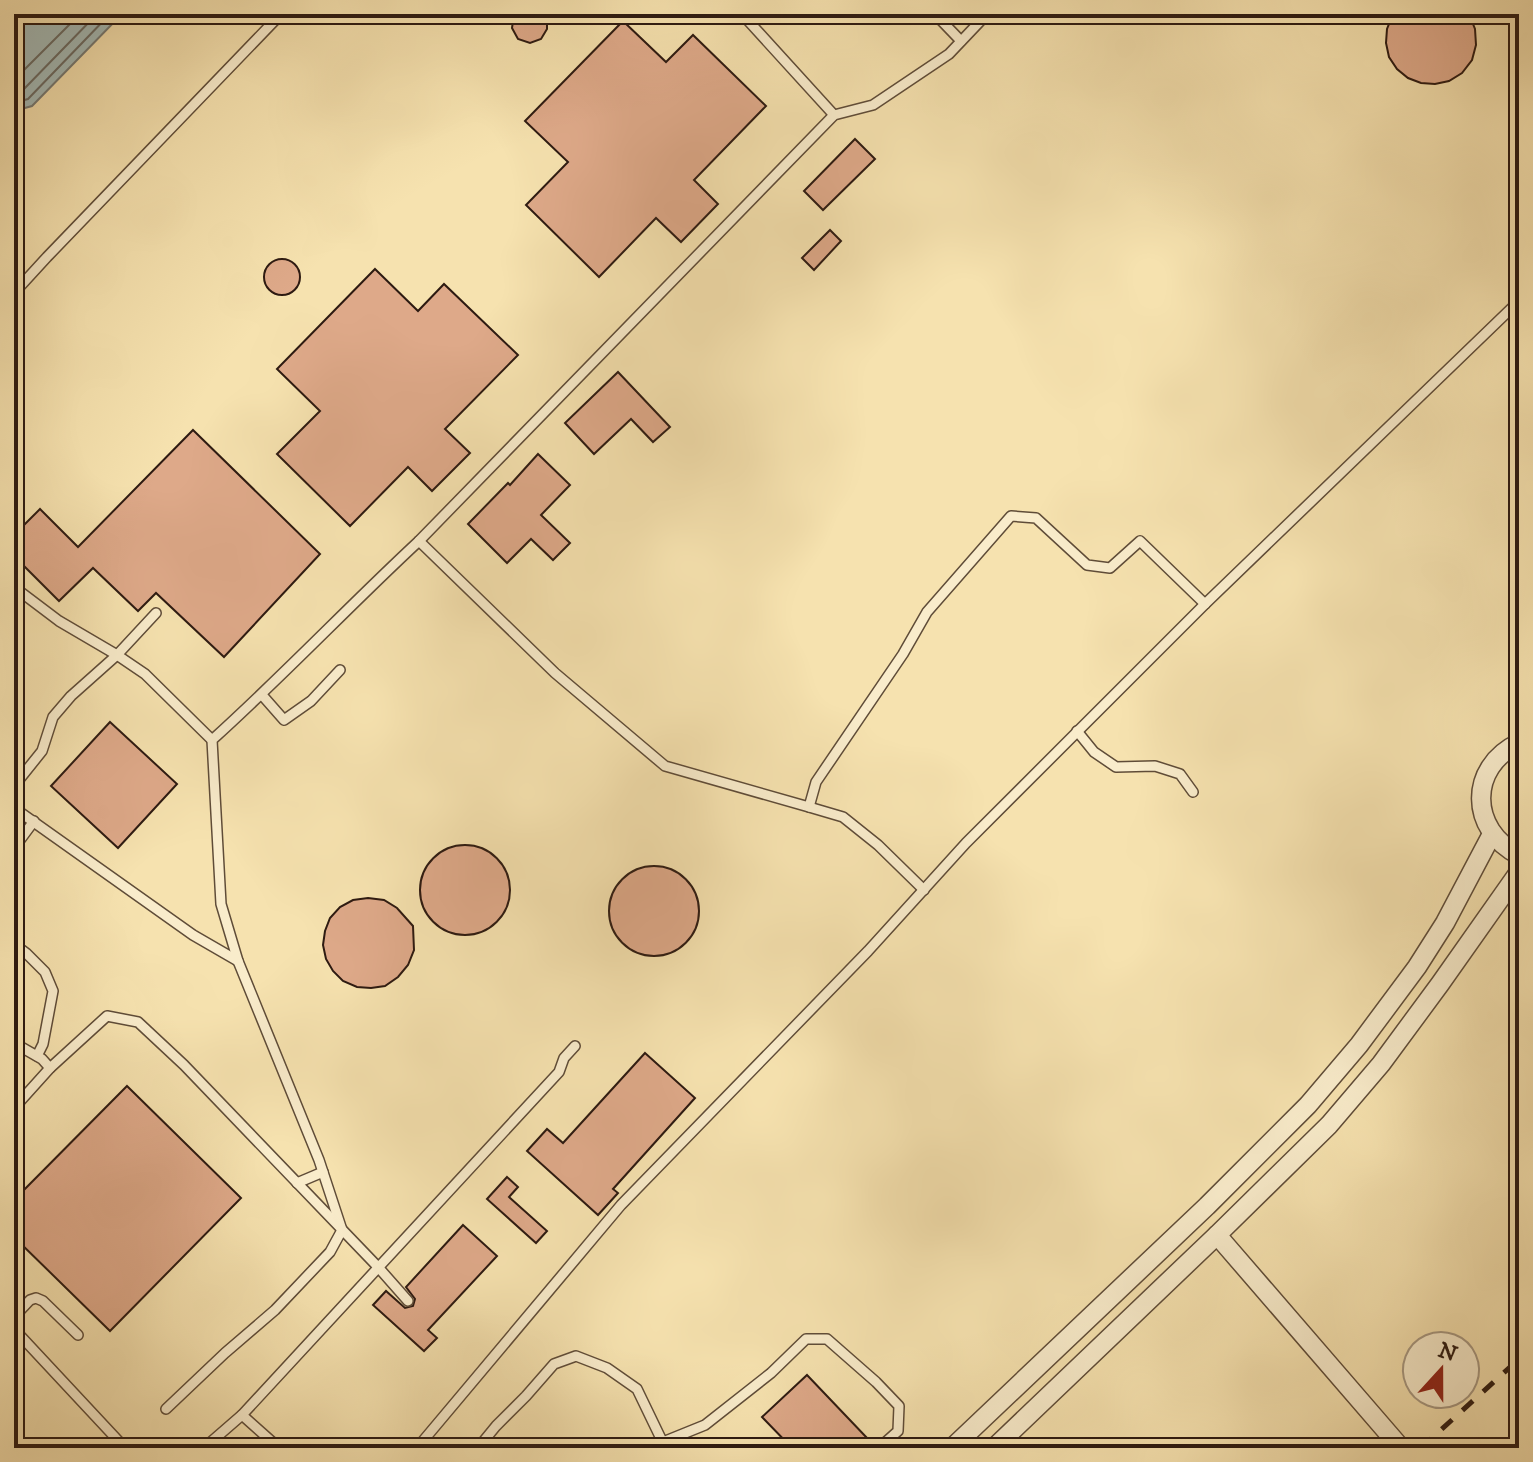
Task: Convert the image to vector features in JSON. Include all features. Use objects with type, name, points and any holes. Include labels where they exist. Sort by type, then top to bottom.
[{"type":"street","points":[[1519,743],[1498,757],[1485,777],[1481,801],[1492,834],[1519,855]]},
{"type":"street","points":[[952,1448],[1207,1206],[1308,1105],[1359,1045],[1417,967],[1445,923],[1492,834]]},
{"type":"street","points":[[994,1448],[1329,1125],[1381,1064],[1519,872]]},
{"type":"street","points":[[1217,1235],[1401,1448]]},
{"type":"lane","points":[[14,293],[281,14]]},
{"type":"lane","points":[[742,14],[834,115]]},
{"type":"lane","points":[[935,14],[961,41]]},
{"type":"lane","points":[[212,740],[419,541],[834,115],[873,105],[949,54],[987,14]]},
{"type":"lane","points":[[417,1448],[621,1205],[868,951],[966,843],[1205,604],[1519,301]]},
{"type":"lane","points":[[809,807],[816,782],[903,654],[927,612],[1011,516],[1036,518],[1087,565],[1110,568],[1140,541],[1205,604]]},
{"type":"lane","points":[[419,541],[555,673],[665,766],[843,817],[878,845],[924,890]]},
{"type":"lane","points":[[14,587],[59,621],[145,674],[212,740],[221,904],[238,961],[323,1172],[342,1230],[330,1252],[275,1310],[166,1409]]},
{"type":"lane","points":[[14,786],[42,751],[53,717],[156,613]]},
{"type":"lane","points":[[262,695],[284,720],[311,701],[340,670]]},
{"type":"lane","points":[[1077,731],[1094,752],[1116,767],[1155,766],[1180,774],[1193,792]]},
{"type":"lane","points":[[14,808],[193,935],[238,961]]},
{"type":"lane","points":[[14,848],[34,821]]},
{"type":"lane","points":[[14,944],[45,972],[53,991],[43,1044],[37,1056]]},
{"type":"lane","points":[[14,1108],[50,1068],[107,1016],[138,1022],[184,1065],[408,1301]]},
{"type":"lane","points":[[14,1043],[37,1056],[50,1068]]},
{"type":"lane","points":[[204,1448],[242,1415],[559,1072],[564,1058],[575,1046]]},
{"type":"lane","points":[[297,1183],[323,1172]]},
{"type":"lane","points":[[14,1317],[30,1300],[36,1298],[78,1335]]},
{"type":"lane","points":[[14,1329],[125,1448]]},
{"type":"lane","points":[[478,1448],[554,1364],[576,1356],[607,1368],[637,1389],[664,1445],[705,1425],[771,1373],[806,1339],[827,1339],[899,1406],[898,1431],[879,1448]]},
{"type":"lane","points":[[242,1415],[279,1448]]},
{"type":"water","points":[[14,14],[122,14],[32,106],[14,111]]},
{"type":"building","points":[[514,14],[543,14],[547,29],[541,39],[530,43],[518,39],[512,28]]},
{"type":"building","points":[[1393,14],[1469,14],[1475,29],[1476,45],[1472,60],[1462,73],[1449,81],[1421,83],[1408,78],[1389,57],[1387,29]]},
{"type":"building","points":[[623,21],[666,62],[693,35],[766,106],[694,180],[718,204],[681,242],[656,218],[599,277],[526,205],[568,162],[525,121]]},
{"type":"building","points":[[855,139],[875,159],[823,210],[804,191]]},
{"type":"building","points":[[830,230],[841,241],[814,270],[802,258]]},
{"type":"building","points":[[282,259],[294,265],[300,277],[294,289],[282,295],[270,289],[264,277],[270,265]]},
{"type":"building","points":[[375,269],[418,311],[444,284],[518,355],[445,429],[470,453],[432,491],[408,467],[350,526],[277,454],[320,411],[277,369]]},
{"type":"building","points":[[618,372],[670,427],[653,442],[631,419],[594,454],[565,423]]},
{"type":"building","points":[[193,430],[320,554],[224,657],[156,593],[138,611],[93,568],[59,601],[14,556],[14,535],[40,509],[78,547]]},
{"type":"building","points":[[538,454],[570,485],[541,515],[570,543],[553,560],[531,539],[507,563],[468,524]]},
{"type":"building","points":[[110,722],[177,784],[118,848],[51,786]]},
{"type":"building","points":[[465,845],[482,848],[497,858],[507,873],[510,890],[507,907],[497,922],[482,932],[465,935],[448,932],[433,922],[423,907],[420,890],[423,873],[433,858],[448,848]]},
{"type":"building","points":[[654,866],[671,869],[686,879],[696,894],[699,911],[696,928],[686,943],[671,953],[654,956],[637,953],[622,943],[612,928],[609,911],[612,894],[622,879],[637,869]]},
{"type":"building","points":[[353,900],[384,900],[397,908],[413,926],[414,950],[408,965],[398,977],[385,986],[371,988],[357,987],[343,981],[326,959],[323,945],[330,918],[340,907]]},
{"type":"building","points":[[645,1053],[695,1098],[613,1189],[618,1193],[598,1215],[527,1151],[547,1129],[563,1143]]},
{"type":"building","points":[[127,1086],[241,1198],[110,1331],[14,1237],[14,1200]]},
{"type":"building","points":[[507,1177],[518,1187],[509,1197],[547,1231],[536,1243],[487,1199]]},
{"type":"building","points":[[463,1225],[497,1256],[428,1330],[437,1338],[424,1351],[373,1305],[386,1291],[405,1308],[413,1306],[415,1299],[406,1287]]},
{"type":"building","points":[[807,1375],[868,1439],[858,1448],[792,1448],[762,1417]]},
{"type":"railway","points":[[1421,1448],[1519,1359]]}]
